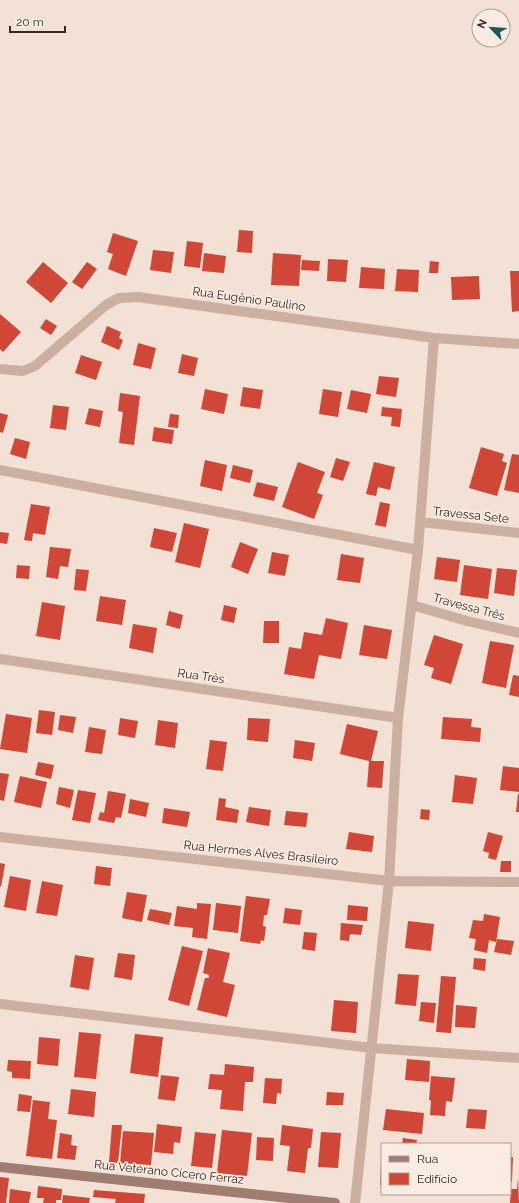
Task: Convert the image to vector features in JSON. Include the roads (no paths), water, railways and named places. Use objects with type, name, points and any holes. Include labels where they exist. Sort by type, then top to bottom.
[{"type":"street","name":"Rua Eugênio Paulino","points":[[0,369],[23,371],[35,366],[106,305],[119,298],[138,297],[434,338],[519,344]]},
{"type":"street","points":[[355,1203],[389,881],[398,718],[418,550],[434,338]]},
{"type":"street","points":[[0,470],[418,550]]},
{"type":"street","name":"Travessa Sete","points":[[420,522],[519,533]]},
{"type":"street","name":"Travessa Três","points":[[412,605],[467,622],[519,634]]},
{"type":"street","name":"Rua Três","points":[[0,659],[398,718]]},
{"type":"street","name":"Rua Hermes Alves Brasileiro","points":[[0,837],[389,881],[519,882]]},
{"type":"street","points":[[0,1004],[372,1048],[519,1058]]},
{"type":"street","name":"Rua Veterano Cícero Ferraz","points":[[0,1167],[335,1203]]}]
